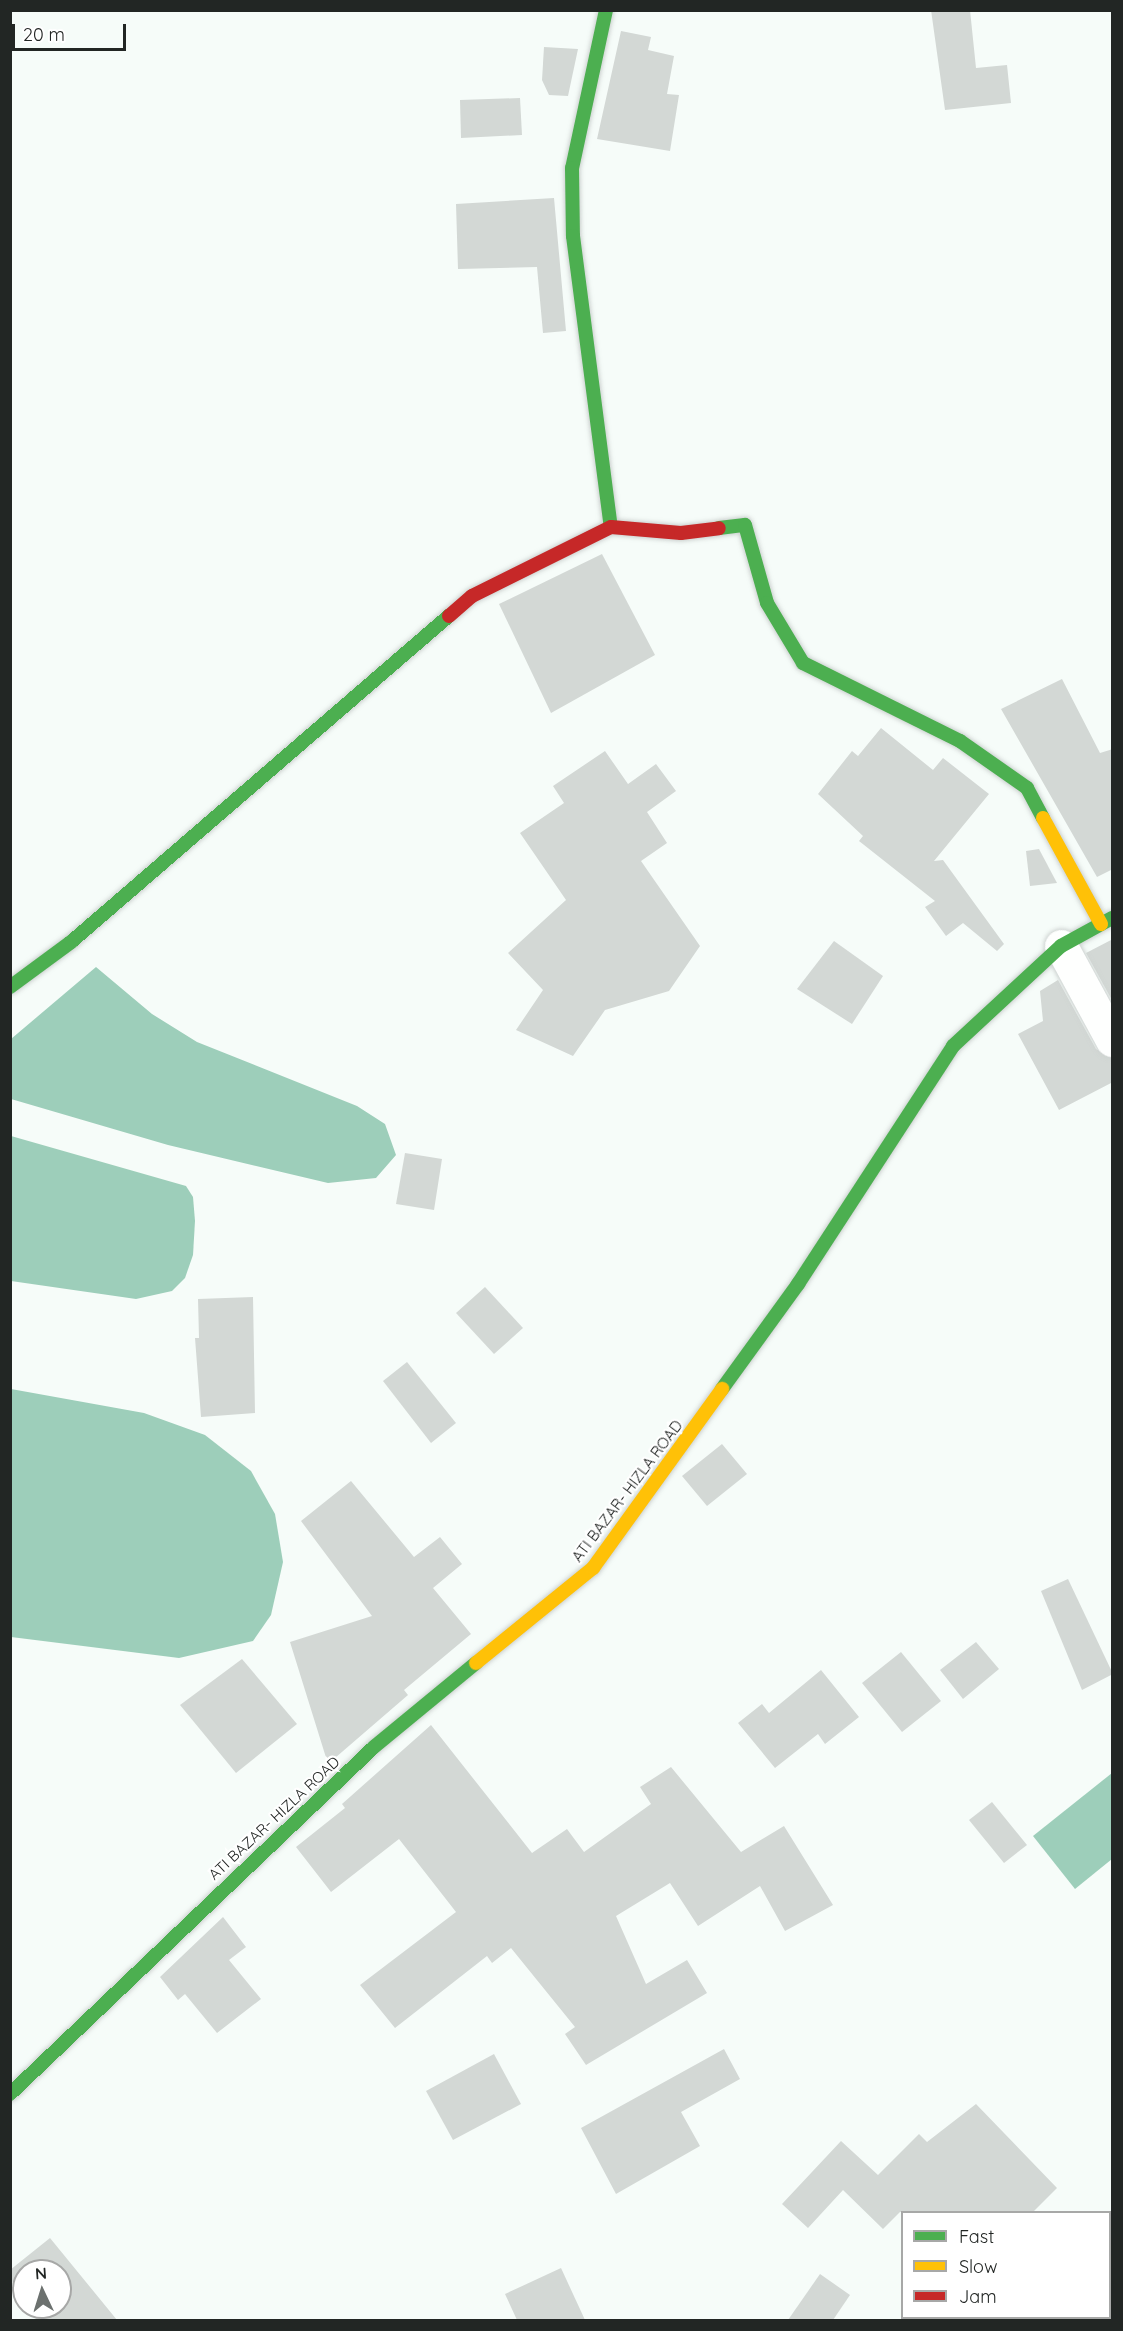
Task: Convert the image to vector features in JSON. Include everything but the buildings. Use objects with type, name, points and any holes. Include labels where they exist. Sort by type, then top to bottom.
[{"type":"street","points":[[606,10],[572,168],[573,236],[611,527]]},
{"type":"street","points":[[10,987],[80,934],[472,596],[611,527],[681,533],[745,525],[767,603],[803,663],[960,741],[1027,788],[1107,921]]},
{"type":"street","name":"ATI BAZAR- HIZLA ROAD","points":[[10,2094],[374,1747],[593,1569],[798,1284],[953,1046],[1061,946],[1107,921]]},
{"type":"street","points":[[1061,946],[1113,1040]]},
{"type":"shaded area","points":[[96,967],[152,1014],[197,1042],[357,1106],[385,1124],[396,1155],[376,1178],[328,1183],[168,1145],[11,1099],[11,1039]]},
{"type":"shaded area","points":[[11,1136],[186,1186],[193,1197],[195,1221],[193,1255],[185,1278],[172,1291],[136,1299],[11,1281]]},
{"type":"shaded area","points":[[11,1389],[144,1413],[205,1435],[251,1471],[275,1514],[283,1562],[271,1615],[253,1641],[179,1658],[11,1637]]},
{"type":"shaded area","points":[[1112,1773],[1112,1859],[1075,1889],[1033,1836]]},
{"type":"traffic: fast","points":[[606,10],[572,168],[573,236],[611,527]]},
{"type":"traffic: fast","points":[[719,528],[745,525],[767,603],[803,663],[960,741],[1027,788],[1043,818]]},
{"type":"traffic: fast","points":[[10,987],[71,942],[449,616]]},
{"type":"traffic: fast","points":[[722,1389],[798,1284],[953,1046],[1061,946],[1112,918]]},
{"type":"traffic: fast","points":[[10,2094],[374,1747],[476,1663]]},
{"type":"traffic: slow","points":[[1043,818],[1101,924]]},
{"type":"traffic: slow","points":[[476,1663],[593,1568],[722,1389]]},
{"type":"traffic: jam","points":[[449,616],[472,596],[611,527],[681,533],[719,528]]}]
